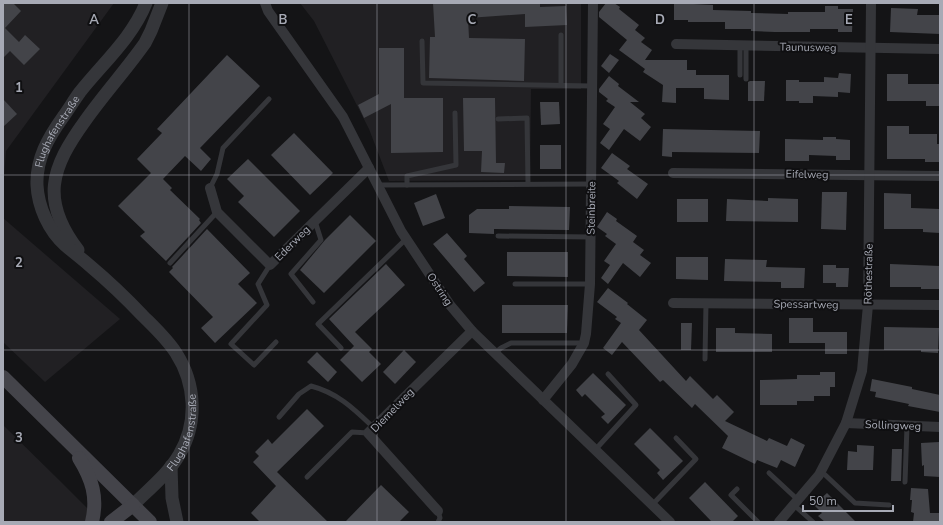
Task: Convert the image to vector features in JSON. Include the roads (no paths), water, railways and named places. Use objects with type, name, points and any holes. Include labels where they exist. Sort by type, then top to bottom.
[{"type":"main road","points":[[3,377],[150,522]]},
{"type":"main road","points":[[69,442],[83,464],[92,485],[95,498],[95,510],[92,522]]},
{"type":"main road","points":[[111,522],[133,505]]},
{"type":"street","name":"Flughafenstraße","points":[[133,505],[171,466],[179,456],[187,440],[194,409],[191,388],[185,370],[176,352],[154,327],[89,264],[65,246],[56,236],[47,223],[40,202],[37,185],[38,169],[42,153],[52,133],[80,93],[130,32],[141,15],[146,3]]},
{"type":"street","name":"Flughafenstraße","points":[[89,264],[72,242],[59,220],[54,199],[57,169],[72,139],[145,43],[162,3]]},
{"type":"street","name":"Ostring","points":[[256,3],[266,7],[343,117],[406,239],[450,306],[472,331],[670,522]]},
{"type":"street","name":"Steinbreite","points":[[543,400],[572,364],[584,343],[586,334],[590,284],[591,237],[593,3]]},
{"type":"street","name":"Röthestraße","points":[[779,522],[820,472],[846,423],[862,371],[868,305],[872,48],[871,3]]},
{"type":"street","name":"Taunusweg","points":[[676,44],[940,49]]},
{"type":"street","name":"Ederweg","points":[[210,188],[217,212],[270,265],[368,168]]},
{"type":"street","name":"Eifelweg","points":[[674,173],[940,176]]},
{"type":"street","name":"Spessartweg","points":[[673,303],[940,305]]},
{"type":"street","name":"Diemelweg","points":[[438,511],[370,430],[472,331]]},
{"type":"street","name":"Sollingweg","points":[[846,423],[940,427]]},
{"type":"street","points":[[171,466],[172,498],[177,522]]},
{"type":"lane","points":[[561,35],[561,85]]},
{"type":"lane","points":[[422,41],[423,83],[592,86]]},
{"type":"lane","points":[[740,75],[743,46]]},
{"type":"lane","points":[[743,46],[746,80]]},
{"type":"lane","points":[[210,188],[217,174],[223,148],[269,99]]},
{"type":"lane","points":[[407,185],[407,176],[456,165],[455,113]]},
{"type":"lane","points":[[498,119],[527,118],[528,184]]},
{"type":"lane","points":[[378,185],[591,184]]},
{"type":"lane","points":[[170,263],[217,212]]},
{"type":"lane","points":[[313,302],[291,274],[321,240],[315,221]]},
{"type":"lane","points":[[498,236],[591,237]]},
{"type":"lane","points":[[341,348],[318,324],[406,239]]},
{"type":"lane","points":[[270,265],[258,284],[267,305],[231,344],[254,365],[276,342]]},
{"type":"lane","points":[[515,284],[590,284]]},
{"type":"lane","points":[[705,359],[706,303]]},
{"type":"lane","points":[[495,353],[511,343],[584,343]]},
{"type":"lane","points":[[595,450],[636,405],[608,374]]},
{"type":"lane","points":[[279,417],[299,394],[311,386],[323,389],[341,399],[370,430]]},
{"type":"lane","points":[[905,482],[907,426]]},
{"type":"lane","points":[[307,477],[352,432],[370,430]]},
{"type":"lane","points":[[652,505],[696,459],[676,438]]},
{"type":"lane","points":[[820,472],[855,504],[889,505]]},
{"type":"lane","points":[[769,474],[813,522]]},
{"type":"lane","points":[[737,489],[731,495],[758,522]]},
{"type":"lane","points":[[438,511],[440,518],[438,522]]}]
